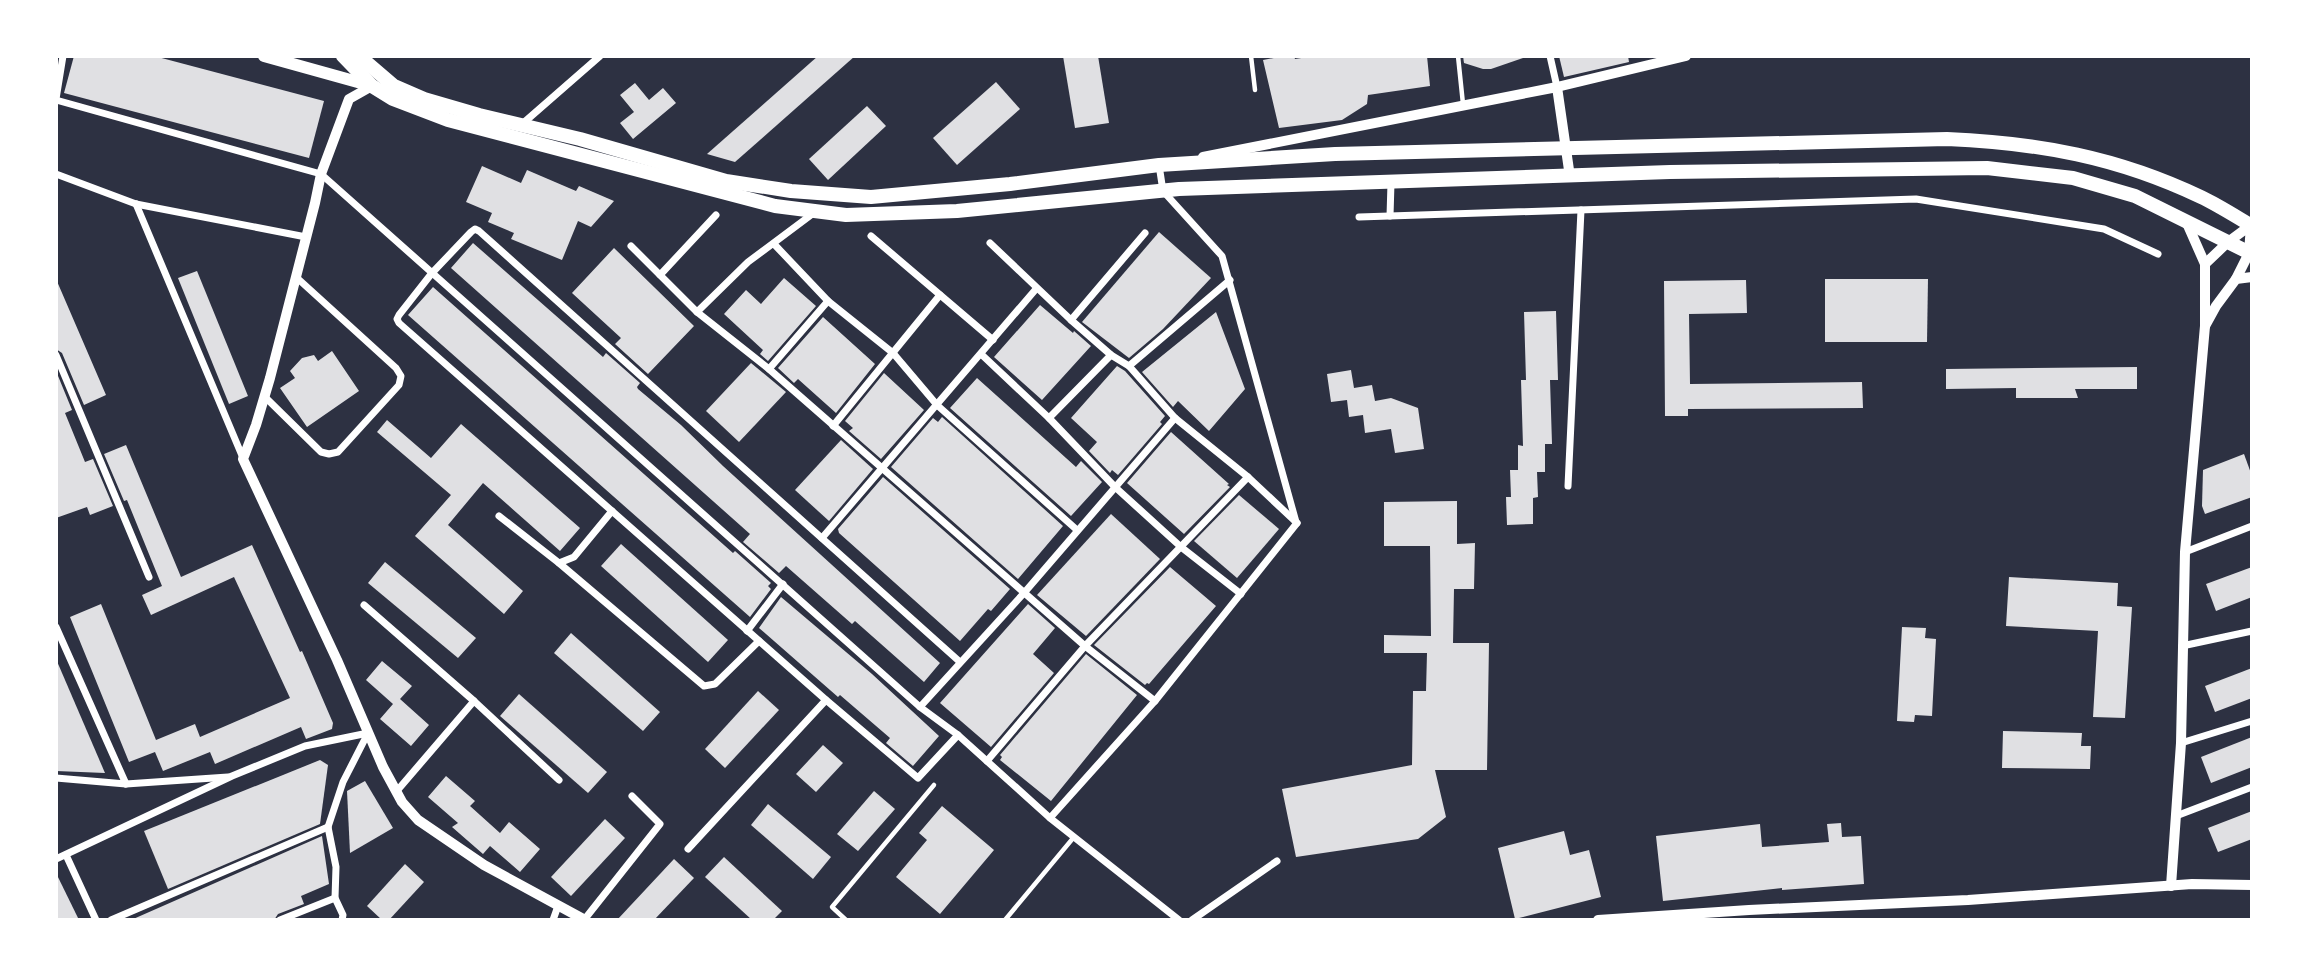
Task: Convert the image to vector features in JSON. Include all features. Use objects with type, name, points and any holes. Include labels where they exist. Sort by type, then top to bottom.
[{"type":"main road","points":[[264,56],[372,86]]},
{"type":"main road","points":[[343,56],[372,86],[393,99],[437,116],[775,206],[816,212],[846,215],[957,211],[1163,191],[1670,172],[1987,168],[2073,178],[2135,196],[2251,254]]},
{"type":"main road","points":[[359,56],[394,86],[424,99],[580,139],[726,181],[791,191],[871,197],[1010,184],[1159,165],[1335,154],[1947,139],[1998,141],[2093,157],[2143,172],[2202,197],[2252,225]]},
{"type":"street","points":[[63,56],[56,99],[321,173],[920,707],[958,735],[1050,818],[1180,920]]},
{"type":"street","points":[[508,136],[600,56]]},
{"type":"street","points":[[1550,56],[1570,177]]},
{"type":"street","points":[[1297,523],[1222,256],[1163,191],[1159,165],[1557,87],[1686,56]]},
{"type":"street","points":[[243,459],[264,396],[321,173],[349,99],[372,86]]},
{"type":"street","points":[[56,174],[136,204],[306,237]]},
{"type":"street","points":[[1390,216],[1391,183]]},
{"type":"street","points":[[1359,217],[1916,199],[2104,229],[2158,254]]},
{"type":"street","points":[[136,204],[243,459],[402,803],[418,820],[484,865],[584,920],[660,824],[632,796]]},
{"type":"street","points":[[1568,486],[1581,210]]},
{"type":"street","points":[[697,312],[748,262],[816,212]]},
{"type":"street","points":[[660,275],[716,215]]},
{"type":"street","points":[[2171,886],[2181,743],[2185,552],[2206,326],[2204,264],[2186,221]]},
{"type":"street","points":[[2204,264],[2252,225]]},
{"type":"street","points":[[2206,326],[2216,306],[2251,254],[2252,225]]},
{"type":"street","points":[[958,735],[918,778],[747,631],[399,323],[399,315],[432,273],[471,232],[475,229],[479,231],[960,662]]},
{"type":"street","points":[[1071,320],[1145,233]]},
{"type":"street","points":[[872,236],[993,340]]},
{"type":"street","points":[[990,243],[1071,320],[1111,355],[1129,366],[1175,418],[1248,477],[1297,523]]},
{"type":"street","points":[[774,244],[828,301],[893,353],[937,405],[1077,530]]},
{"type":"street","points":[[631,246],[697,312],[769,369],[1085,646],[1155,701]]},
{"type":"street","points":[[264,396],[321,452],[329,454],[338,452],[399,385],[401,376],[396,368],[296,277]]},
{"type":"street","points":[[2236,279],[2252,277]]},
{"type":"street","points":[[1129,366],[1230,280]]},
{"type":"street","points":[[822,538],[1036,289]]},
{"type":"street","points":[[833,426],[940,295]]},
{"type":"street","points":[[769,369],[828,301]]},
{"type":"street","points":[[981,354],[1049,418],[1115,488],[1181,547],[1241,594]]},
{"type":"street","points":[[56,355],[149,577]]},
{"type":"street","points":[[1049,418],[1111,355]]},
{"type":"street","points":[[920,707],[1024,593],[1175,418]]},
{"type":"street","points":[[987,761],[1085,646],[1248,477]]},
{"type":"street","points":[[559,563],[574,557],[612,511]]},
{"type":"street","points":[[499,516],[559,563],[704,686],[715,684],[759,641]]},
{"type":"street","points":[[1050,818],[1155,701],[1297,523]]},
{"type":"street","points":[[2185,552],[2252,526]]},
{"type":"street","points":[[747,631],[783,584]]},
{"type":"street","points":[[365,605],[559,780]]},
{"type":"street","points":[[56,626],[126,784]]},
{"type":"street","points":[[2182,646],[2252,631]]},
{"type":"street","points":[[688,849],[826,700]]},
{"type":"street","points":[[396,792],[474,701]]},
{"type":"street","points":[[2181,743],[2252,721]]},
{"type":"street","points":[[56,859],[232,776],[305,746],[368,733]]},
{"type":"street","points":[[342,920],[343,915],[335,898],[336,867],[328,827],[343,782],[368,733]]},
{"type":"street","points":[[56,778],[126,784],[232,776]]},
{"type":"street","points":[[2176,816],[2252,787]]},
{"type":"street","points":[[111,920],[328,827]]},
{"type":"street","points":[[66,855],[96,920]]},
{"type":"street","points":[[1192,920],[1277,861]]},
{"type":"street","points":[[1598,920],[2171,886],[2252,885]]},
{"type":"street","points":[[280,920],[335,898]]},
{"type":"street","points":[[553,920],[558,905]]},
{"type":"lane","points":[[1251,56],[1255,90]]},
{"type":"lane","points":[[1458,56],[1463,106]]},
{"type":"lane","points":[[846,920],[832,907],[934,785]]},
{"type":"lane","points":[[1005,920],[1074,837]]},
{"type":"building","points":[[74,56],[154,56],[324,101],[309,158],[64,93]]},
{"type":"building","points":[[818,56],[855,56],[735,162],[707,154]]},
{"type":"building","points":[[1063,56],[1098,56],[1109,123],[1075,128]]},
{"type":"building","points":[[1294,56],[1295,59],[1314,56],[1427,56],[1430,86],[1368,95],[1367,104],[1342,120],[1279,128],[1263,60]]},
{"type":"building","points":[[1463,56],[1523,58],[1491,69],[1483,69],[1464,63]]},
{"type":"building","points":[[1559,56],[1628,56],[1629,62],[1564,77]]},
{"type":"building","points":[[996,82],[1020,109],[957,165],[933,138]]},
{"type":"building","points":[[635,83],[649,100],[663,88],[676,103],[633,139],[620,123],[634,112],[620,95]]},
{"type":"building","points":[[867,106],[886,126],[828,180],[809,159]]},
{"type":"building","points":[[482,166],[521,183],[527,170],[576,191],[579,186],[614,201],[591,227],[578,221],[562,260],[511,239],[514,233],[488,222],[492,213],[466,202]]},
{"type":"building","points":[[1159,232],[1211,278],[1163,329],[1129,358],[1082,322]]},
{"type":"building","points":[[473,243],[603,357],[606,353],[640,383],[638,389],[681,425],[940,663],[924,682],[855,621],[852,624],[786,566],[779,573],[743,542],[750,534],[451,268]]},
{"type":"building","points":[[614,248],[694,326],[648,374],[615,344],[621,338],[572,293]]},
{"type":"building","points":[[197,271],[248,396],[229,404],[178,278]]},
{"type":"building","points":[[784,278],[816,306],[768,361],[760,354],[763,350],[724,314],[746,290],[761,304]]},
{"type":"building","points":[[56,279],[106,395],[84,405],[62,353],[56,349]]},
{"type":"building","points":[[1825,279],[1928,279],[1927,342],[1825,342]]},
{"type":"building","points":[[1746,280],[1747,313],[1689,314],[1690,384],[1862,382],[1863,408],[1688,409],[1688,416],[1665,416],[1664,281]]},
{"type":"building","points":[[433,287],[733,553],[735,551],[771,583],[768,586],[771,589],[750,617],[408,315]]},
{"type":"building","points":[[1040,305],[1091,346],[1042,400],[994,357]]},
{"type":"building","points":[[1556,311],[1558,380],[1550,380],[1552,444],[1545,444],[1545,472],[1537,472],[1538,497],[1533,498],[1533,524],[1507,525],[1506,497],[1511,497],[1510,470],[1518,470],[1518,445],[1523,446],[1521,380],[1526,380],[1524,312]]},
{"type":"building","points":[[1216,312],[1245,389],[1209,431],[1178,401],[1173,407],[1142,372]]},
{"type":"building","points":[[823,317],[875,364],[836,413],[798,379],[794,383],[778,368]]},
{"type":"building","points":[[332,351],[359,391],[307,427],[280,388],[295,378],[290,371],[302,358],[314,355],[318,361]]},
{"type":"building","points":[[751,363],[786,392],[739,442],[706,411]]},
{"type":"building","points":[[1117,366],[1125,371],[1165,416],[1160,422],[1162,424],[1118,475],[1112,470],[1110,473],[1089,451],[1097,442],[1071,418]]},
{"type":"building","points":[[2137,367],[2137,389],[2075,389],[2078,398],[2016,398],[2016,388],[1946,389],[1946,369]]},
{"type":"building","points":[[1351,370],[1354,388],[1372,385],[1375,401],[1391,398],[1418,408],[1424,449],[1395,453],[1391,429],[1365,433],[1363,415],[1349,417],[1347,400],[1331,402],[1327,374]]},
{"type":"building","points":[[56,371],[72,410],[65,413],[85,462],[93,459],[113,506],[90,515],[87,507],[56,518]]},
{"type":"building","points":[[884,373],[924,410],[881,459],[849,431],[853,428],[845,421]]},
{"type":"building","points":[[977,378],[1076,467],[1081,461],[1102,482],[1071,516],[950,408]]},
{"type":"building","points":[[942,417],[1063,526],[1018,579],[891,467],[933,418],[938,422]]},
{"type":"building","points":[[387,420],[431,458],[461,424],[580,528],[560,551],[483,483],[448,525],[523,591],[504,614],[415,536],[451,495],[377,432]]},
{"type":"building","points":[[1171,432],[1230,487],[1184,534],[1127,483]]},
{"type":"building","points":[[841,440],[873,469],[829,521],[795,490]]},
{"type":"building","points":[[126,445],[181,577],[252,545],[300,652],[302,651],[333,723],[332,729],[306,739],[301,727],[215,764],[210,752],[163,771],[155,752],[129,762],[70,617],[101,604],[156,740],[195,724],[200,737],[290,698],[234,577],[151,615],[142,595],[162,586],[127,500],[124,501],[104,454]]},
{"type":"building","points":[[2244,454],[2252,476],[2252,497],[2205,514],[2202,506],[2203,470]]},
{"type":"building","points":[[883,477],[1010,589],[960,641],[839,533],[838,529]]},
{"type":"building","points":[[1239,495],[1279,529],[1237,578],[1194,541]]},
{"type":"building","points":[[1457,501],[1457,544],[1475,543],[1474,589],[1454,589],[1453,643],[1489,643],[1487,770],[1435,770],[1446,817],[1418,839],[1296,857],[1282,789],[1412,765],[1413,691],[1426,691],[1427,653],[1384,653],[1384,635],[1431,636],[1430,546],[1384,546],[1384,502]]},
{"type":"building","points":[[1111,514],[1160,559],[1086,636],[1037,595]]},
{"type":"building","points":[[621,544],[728,640],[708,662],[601,566]]},
{"type":"building","points":[[385,562],[476,638],[458,658],[368,583]]},
{"type":"building","points":[[1170,567],[1216,606],[1149,684],[1145,685],[1094,645]]},
{"type":"building","points":[[2252,567],[2252,597],[2216,611],[2206,584]]},
{"type":"building","points":[[2009,577],[2118,583],[2117,606],[2132,607],[2125,718],[2093,717],[2098,631],[2006,626]]},
{"type":"building","points":[[781,597],[872,674],[939,736],[913,766],[886,743],[890,738],[759,628]]},
{"type":"building","points":[[1028,604],[1055,628],[1033,654],[1054,673],[991,747],[940,703]]},
{"type":"building","points":[[1902,627],[1926,628],[1925,638],[1936,639],[1932,716],[1915,715],[1914,722],[1897,721]]},
{"type":"building","points":[[571,633],[660,712],[643,731],[554,653]]},
{"type":"building","points":[[1086,654],[1137,695],[1051,801],[1000,760],[1000,755]]},
{"type":"building","points":[[56,659],[105,773],[56,771]]},
{"type":"building","points":[[382,661],[412,686],[400,699],[429,725],[411,746],[380,719],[393,704],[366,680]]},
{"type":"building","points":[[2252,668],[2252,698],[2215,712],[2205,686]]},
{"type":"building","points":[[758,691],[779,710],[725,768],[705,749]]},
{"type":"building","points":[[519,694],[607,772],[588,793],[500,716]]},
{"type":"building","points":[[2003,731],[2082,733],[2081,746],[2091,746],[2090,769],[2002,768]]},
{"type":"building","points":[[2252,737],[2252,767],[2211,783],[2201,757]]},
{"type":"building","points":[[823,745],[843,763],[816,792],[796,774]]},
{"type":"building","points":[[320,760],[328,765],[320,824],[168,889],[144,831]]},
{"type":"building","points":[[446,776],[475,801],[470,806],[500,833],[509,822],[540,849],[520,872],[490,846],[483,854],[452,827],[458,823],[428,797]]},
{"type":"building","points":[[365,781],[393,828],[350,853],[347,791]]},
{"type":"building","points":[[874,791],[895,809],[858,851],[837,834]]},
{"type":"building","points":[[768,804],[831,857],[813,879],[751,825]]},
{"type":"building","points":[[942,806],[994,850],[940,914],[896,877],[927,840],[919,833]]},
{"type":"building","points":[[2252,811],[2252,839],[2218,852],[2208,828]]},
{"type":"building","points":[[605,819],[625,838],[571,896],[551,877]]},
{"type":"building","points":[[1841,823],[1842,837],[1861,836],[1864,884],[1782,888],[1663,901],[1656,836],[1760,824],[1762,847],[1829,842],[1827,824]]},
{"type":"building","points":[[1564,831],[1570,855],[1589,850],[1601,897],[1515,919],[1498,848]]},
{"type":"building","points":[[322,836],[329,884],[301,896],[304,904],[278,914],[274,920],[131,920]]},
{"type":"building","points":[[724,857],[782,911],[773,920],[752,920],[705,877]]},
{"type":"building","points":[[674,859],[694,878],[654,920],[617,920]]},
{"type":"building","points":[[405,864],[424,882],[389,920],[382,920],[367,906]]},
{"type":"building","points":[[56,873],[79,920],[56,920]]}]
